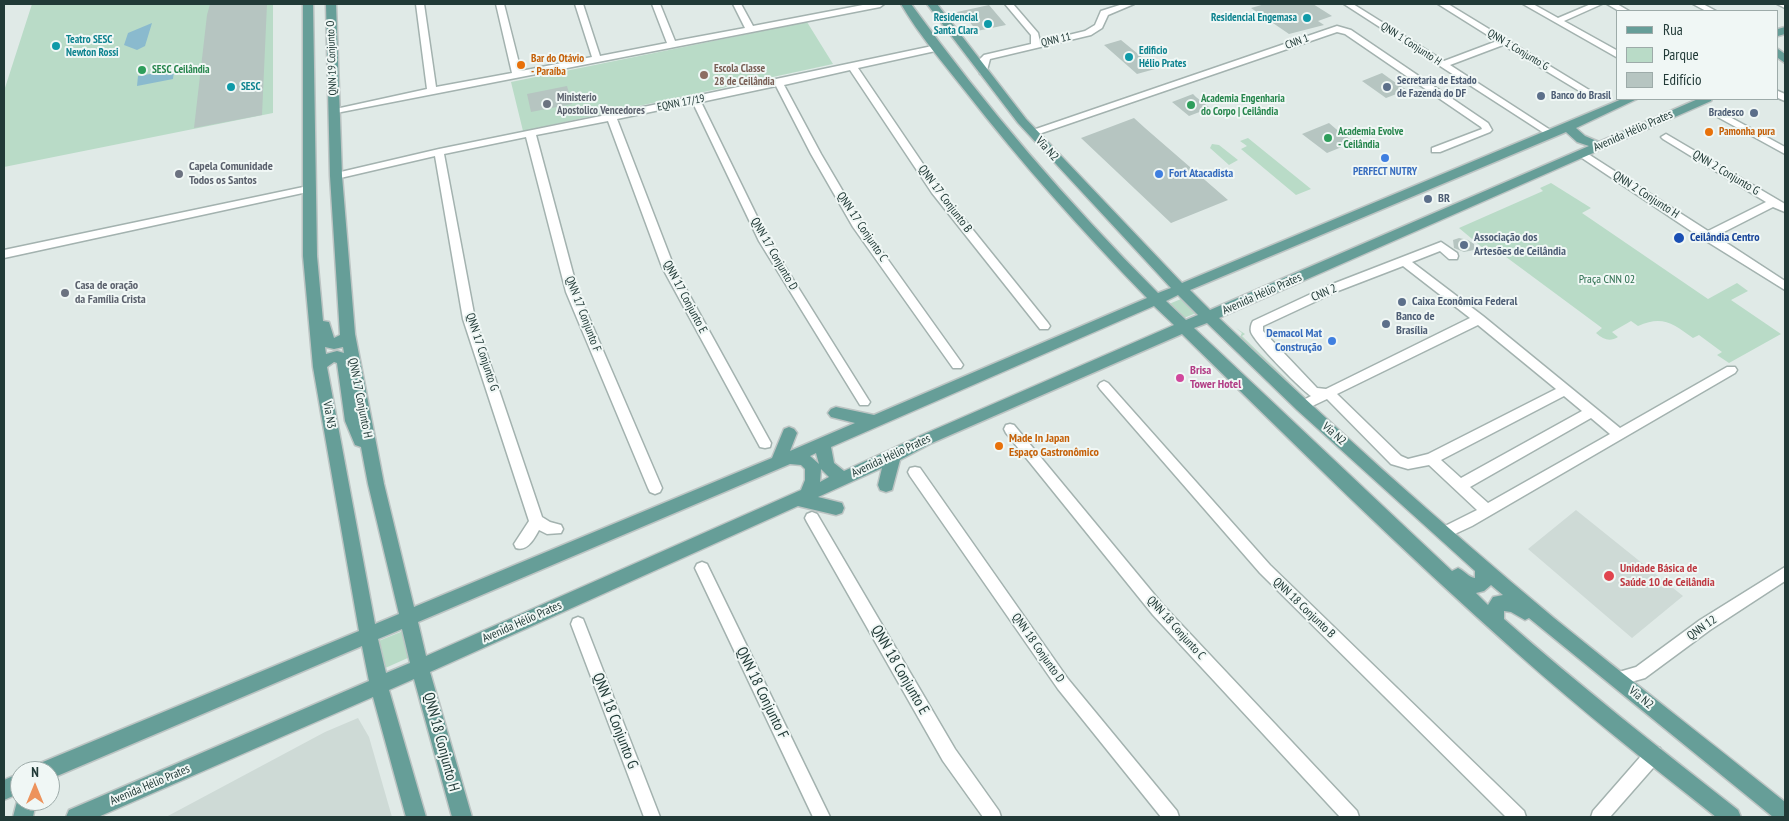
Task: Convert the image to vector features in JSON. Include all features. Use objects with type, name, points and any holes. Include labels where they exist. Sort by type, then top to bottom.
[{"type":"main road","name":"Via N3","points":[[308,4],[310,256],[320,367],[368,634],[416,817]]},
{"type":"main road","points":[[314,4],[314,28],[324,29]]},
{"type":"main road","name":"QNN 19 Conjunto O","points":[[330,4],[324,29],[334,112]]},
{"type":"main road","points":[[906,4],[937,48]]},
{"type":"main road","name":"Via N2","points":[[932,4],[1022,121],[1099,205],[1180,289],[1302,406],[1483,568],[1613,676],[1785,814]]},
{"type":"main road","points":[[307,44],[315,38],[325,39],[326,108],[334,128]]},
{"type":"main road","name":"Via N2","points":[[937,48],[1022,156],[1183,329],[1523,647],[1731,817]]},
{"type":"main road","points":[[957,74],[987,104],[1009,132],[1017,135],[1025,132],[1022,121]]},
{"type":"main road","points":[[60,765],[784,460],[1180,289],[1629,100]]},
{"type":"main road","name":"Avenida Hélio Prates","points":[[76,817],[380,685],[802,497],[927,439],[1706,100]]},
{"type":"main road","points":[[334,112],[336,176]]},
{"type":"main road","points":[[1570,124],[1570,129],[1575,134],[1599,146]]},
{"type":"main road","points":[[1022,156],[1020,144],[1026,141],[1035,144],[1072,185],[1099,205]]},
{"type":"main road","name":"QNN 17 Conjunto H","points":[[336,176],[348,334],[376,484],[408,617]]},
{"type":"main road","points":[[310,256],[327,342],[337,344],[346,339],[348,334]]},
{"type":"main road","points":[[320,367],[324,361],[332,357],[340,357],[344,361],[353,421],[376,484]]},
{"type":"main road","points":[[836,413],[875,421]]},
{"type":"main road","points":[[784,460],[789,432]]},
{"type":"main road","points":[[825,442],[822,449],[827,466],[842,479]]},
{"type":"main road","points":[[886,485],[893,456]]},
{"type":"main road","points":[[784,460],[801,458],[811,464],[815,471],[814,480],[802,497],[836,508]]},
{"type":"main road","points":[[1364,500],[1398,524],[1466,584],[1474,586],[1481,584],[1485,578],[1483,568]]},
{"type":"main road","points":[[1496,621],[1495,606],[1504,602],[1515,604],[1584,661],[1613,676]]},
{"type":"main road","points":[[408,617],[420,667]]},
{"type":"main road","name":"QNN 18 Conjunto H","points":[[420,667],[446,767],[462,817]]},
{"type":"street","points":[[420,4],[432,91]]},
{"type":"street","points":[[500,4],[517,74]]},
{"type":"street","points":[[579,4],[597,60]]},
{"type":"street","points":[[656,4],[672,44]]},
{"type":"street","points":[[737,4],[750,28]]},
{"type":"street","points":[[816,4],[822,14]]},
{"type":"street","points":[[334,112],[517,74],[880,4]]},
{"type":"street","points":[[1009,4],[1035,35],[1036,45]]},
{"type":"street","name":"QNN 11","points":[[983,72],[984,60],[987,58],[1092,31],[1098,26],[1104,13],[1130,4]]},
{"type":"street","name":"QNN 1 Conjunto H","points":[[1348,4],[1550,133]]},
{"type":"street","name":"QNN 1 Conjunto G","points":[[1442,4],[1594,96]]},
{"type":"street","points":[[1527,4],[1616,54]]},
{"type":"street","points":[[1557,20],[1598,4]]},
{"type":"street","points":[[1611,4],[1623,10]]},
{"type":"street","points":[[1697,4],[1710,10]]},
{"type":"street","points":[[1780,4],[1785,6]]},
{"type":"street","name":"CNN 1","points":[[1033,133],[1337,29],[1348,32],[1485,125],[1487,130],[1436,150]]},
{"type":"street","points":[[1443,64],[1504,41]]},
{"type":"street","name":"EQNN 17/19","points":[[336,176],[439,152],[779,83],[937,48]]},
{"type":"street","name":"QNN 17 Conjunto B","points":[[853,67],[936,191],[1044,326]]},
{"type":"street","name":"QNN 17 Conjunto C","points":[[779,83],[816,154],[857,224],[957,364]]},
{"type":"street","name":"QNN 17 Conjunto D","points":[[696,100],[764,241],[864,402]]},
{"type":"street","points":[[1717,113],[1785,151]]},
{"type":"street","name":"QNN 17 Conjunto E","points":[[612,116],[668,267],[765,442]]},
{"type":"street","name":"QNN 17 Conjunto F","points":[[530,133],[572,292],[655,488]]},
{"type":"street","name":"QNN 2 Conjunto G","points":[[1666,137],[1785,209]]},
{"type":"street","name":"QNN 17 Conjunto G","points":[[439,152],[469,319],[536,521]]},
{"type":"street","name":"QNN 2 Conjunto H","points":[[1581,154],[1785,286]]},
{"type":"street","points":[[4,254],[308,189]]},
{"type":"street","points":[[1707,236],[1774,202]]},
{"type":"street","points":[[1404,261],[1441,246],[1453,256]]},
{"type":"street","points":[[1404,261],[1479,319],[1619,434]]},
{"type":"street","name":"CNN 2","points":[[1404,261],[1334,288],[1260,321],[1256,324],[1259,337],[1314,392],[1328,394],[1396,460],[1408,464],[1431,459],[1564,390]]},
{"type":"street","points":[[1302,406],[1479,319]]},
{"type":"street","points":[[1444,533],[1731,370]]},
{"type":"street","name":"QNN 18 Conjunto B","points":[[1104,386],[1265,570],[1518,817]]},
{"type":"street","points":[[1459,486],[1591,412]]},
{"type":"street","name":"QNN 18 Conjunto C","points":[[1010,429],[1158,610],[1350,817]]},
{"type":"street","points":[[1431,459],[1486,510]]},
{"type":"street","name":"QNN 18 Conjunto D","points":[[915,472],[1063,684],[1172,817]]},
{"type":"street","name":"QNN 18 Conjunto E","points":[[812,518],[949,755],[993,817]]},
{"type":"street","points":[[521,544],[533,530],[536,521],[542,526],[556,529]]},
{"type":"street","name":"QNN 18 Conjunto F","points":[[702,568],[822,817]]},
{"type":"street","name":"QNN 12","points":[[1613,676],[1640,673],[1705,624],[1785,573]]},
{"type":"street","name":"QNN 18 Conjunto G","points":[[578,624],[652,817]]},
{"type":"street","points":[[1599,817],[1654,754]]},
{"type":"shaded area","name":"Unidade Básica de Saúde 10 de Ceilândia","points":[[1576,510],[1683,596],[1632,638],[1528,549]]},
{"type":"shaded area","points":[[358,718],[369,737],[392,817],[166,817],[325,732]]},
{"type":"green space","name":"SESC Ceilândia","points":[[32,4],[273,4],[273,113],[4,167],[4,91]]},
{"type":"green space","points":[[807,22],[833,64],[523,131],[511,82]]},
{"type":"green space","points":[[1248,138],[1311,189],[1296,195],[1241,149],[1247,146],[1240,141]]},
{"type":"green space","points":[[1212,144],[1219,145],[1238,160],[1229,165],[1210,148]]},
{"type":"green space","name":"Praça CNN 02","points":[[1551,183],[1591,208],[1582,213],[1708,299],[1737,283],[1748,291],[1731,300],[1781,334],[1729,363],[1717,355],[1722,352],[1699,335],[1693,338],[1673,325],[1661,321],[1638,326],[1631,321],[1612,332],[1618,337],[1610,340],[1604,339],[1596,333],[1602,328],[1498,251],[1490,254],[1459,228],[1543,191],[1540,188]]},
{"type":"green space","points":[[1181,299],[1196,313],[1184,318],[1169,304]]},
{"type":"green space","points":[[1236,328],[1245,334],[1242,336],[1306,398],[1303,400],[1239,339],[1242,333]]},
{"type":"green space","points":[[403,631],[410,657],[383,669],[376,642]]},
{"type":"water","points":[[152,23],[145,46],[137,50],[124,45],[128,33]]},
{"type":"water","points":[[174,70],[173,79],[137,86],[138,76]]},
{"type":"building","name":"SESC","points":[[210,4],[267,4],[262,115],[194,128],[207,15]]},
{"type":"building","name":"Residencial Engemasa","points":[[1265,4],[1313,4],[1332,16],[1318,21],[1324,25],[1289,34],[1251,8]]},
{"type":"building","points":[[989,5],[1006,25],[977,31],[968,20],[963,21],[957,12]]},
{"type":"building","name":"Edificio Hélio Prates","points":[[1121,40],[1155,69],[1137,74],[1104,45]]},
{"type":"building","name":"Secretaria de Estado de Fazenda do DF","points":[[1382,73],[1407,90],[1386,98],[1362,81]]},
{"type":"building","points":[[567,86],[572,104],[531,112],[527,94]]},
{"type":"building","name":"Academia Engenharia do Corpo | Ceilândia","points":[[1193,94],[1210,108],[1189,116],[1172,102]]},
{"type":"building","name":"Fort Atacadista","points":[[1134,118],[1228,200],[1171,223],[1081,138]]},
{"type":"building","name":"Academia Evolve - Ceilândia","points":[[1329,123],[1354,142],[1327,153],[1302,134]]},
{"type":"building","name":"Associação dos Artesões de Ceilândia","points":[[1459,238],[1474,244],[1474,250],[1464,252],[1454,248],[1453,240]]},
{"type":"place","name":"Residencial Engemasa","points":[[1307,18]]},
{"type":"place","name":"Residencial Santa Clara","points":[[988,24]]},
{"type":"place","name":"Teatro SESC Newton Rossi","points":[[56,46]]},
{"type":"place","name":"Edificio Hélio Prates","points":[[1129,57]]},
{"type":"place","name":"Bar do Otávio - Paraíba","points":[[521,65]]},
{"type":"place","name":"SESC Ceilândia","points":[[142,70]]},
{"type":"place","name":"Escola Classe 28 de Ceilândia","points":[[704,75]]},
{"type":"place","name":"SESC","points":[[231,87]]},
{"type":"place","name":"Secretaria de Estado de Fazenda do DF","points":[[1387,87]]},
{"type":"place","name":"Banco do Brasil","points":[[1541,96]]},
{"type":"place","name":"Ministerio Apostolico Vencedores","points":[[547,104]]},
{"type":"place","name":"Academia Engenharia do Corpo | Ceilândia","points":[[1191,105]]},
{"type":"place","name":"Bradesco","points":[[1754,113]]},
{"type":"place","name":"Pamonha pura","points":[[1709,132]]},
{"type":"place","name":"Academia Evolve - Ceilândia","points":[[1328,138]]},
{"type":"place","name":"PERFECT NUTRY","points":[[1385,158]]},
{"type":"place","name":"Capela Comunidade Todos os Santos","points":[[179,174]]},
{"type":"place","name":"Fort Atacadista","points":[[1159,174]]},
{"type":"place","name":"BR","points":[[1428,199]]},
{"type":"place","name":"Ceilândia Centro","points":[[1679,238]]},
{"type":"place","name":"Associação dos Artesões de Ceilândia","points":[[1464,245]]},
{"type":"place","name":"Casa de oração da Família Crista","points":[[65,293]]},
{"type":"place","name":"Caixa Econômica Federal","points":[[1402,302]]},
{"type":"place","name":"Banco de Brasília","points":[[1386,324]]},
{"type":"place","name":"Demacol Mat Construção","points":[[1332,341]]},
{"type":"place","name":"Brisa Tower Hotel","points":[[1180,378]]},
{"type":"place","name":"Made In Japan Espaço Gastronômico","points":[[999,446]]},
{"type":"place","name":"Unidade Básica de Saúde 10 de Ceilândia","points":[[1609,576]]}]
